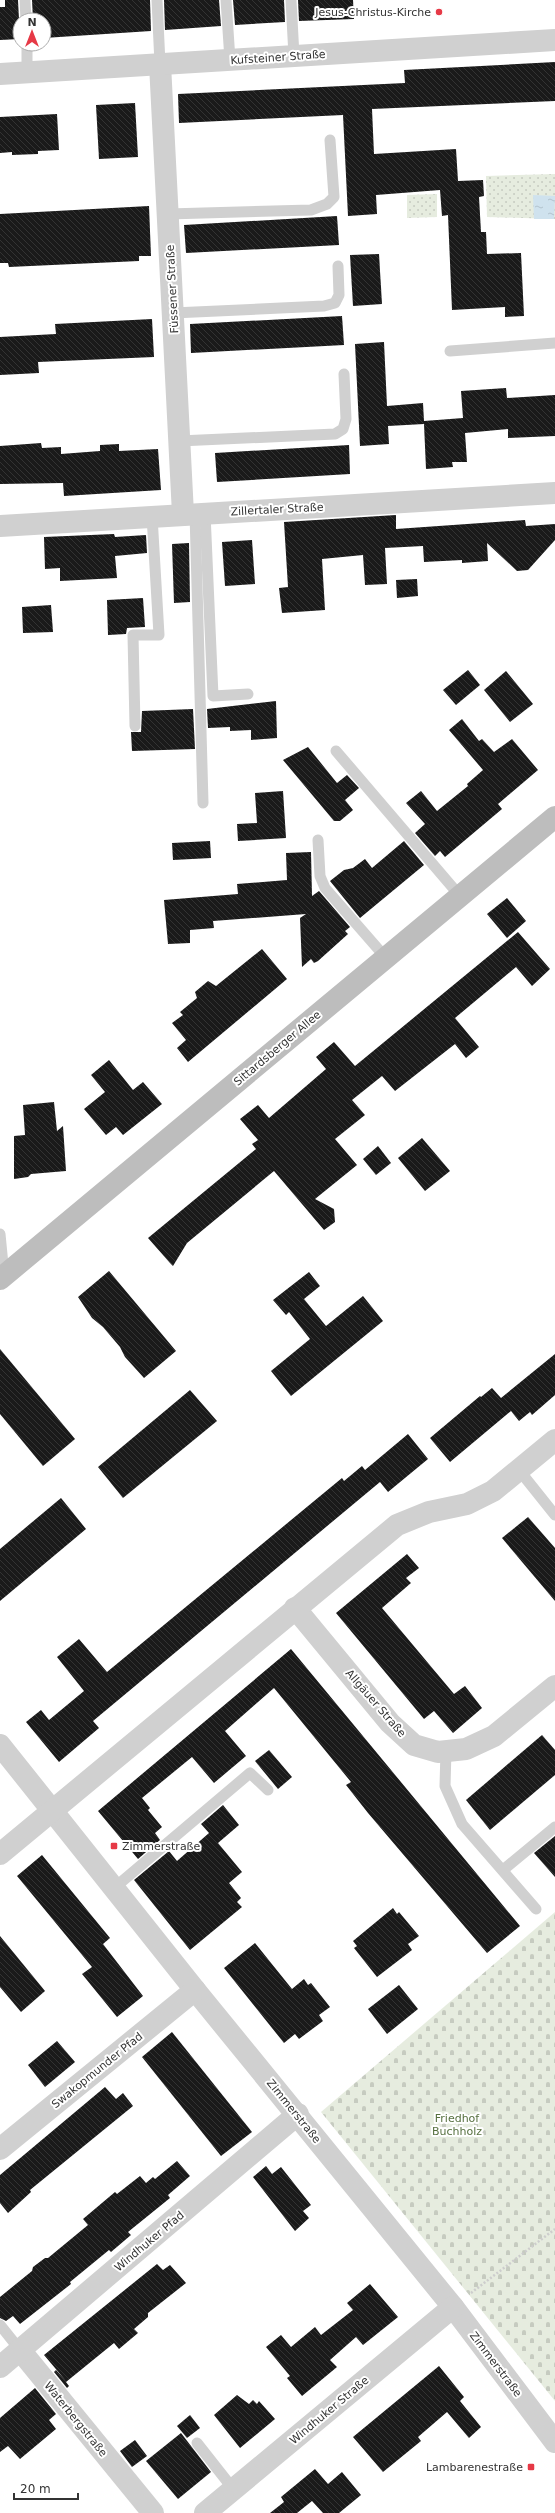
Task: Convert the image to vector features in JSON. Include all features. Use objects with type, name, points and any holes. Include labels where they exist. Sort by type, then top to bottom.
[{"type":"main road","name":"Sittardsberger Allee","points":[[2,1277],[555,817]]},
{"type":"street","name":"Kufsteiner Straße","points":[[0,74],[555,40]]},
{"type":"street","name":"Füssener Straße","points":[[160,64],[180,441],[194,513]]},
{"type":"street","name":"Zillertaler Straße","points":[[0,526],[194,513],[555,493]]},
{"type":"street","points":[[0,1854],[397,1525],[428,1512],[467,1504],[496,1490],[555,1440]]},
{"type":"street","name":"Allgäuer Straße","points":[[295,1608],[395,1727],[414,1745],[438,1752],[466,1749],[494,1736],[555,1686]]},
{"type":"street","name":"Zimmerstraße","points":[[0,1745],[113,1889],[298,2114],[453,2307],[555,2442]]},
{"type":"street","name":"Swakopmunder Pfad","points":[[0,2149],[195,1990]]},
{"type":"street","name":"Windhuker Pfad","points":[[0,2367],[298,2114]]},
{"type":"street","name":"Windhuker Straße","points":[[205,2513],[453,2307]]},
{"type":"street","name":"Waterbergstraße","points":[[20,2350],[153,2513]]},
{"type":"lane","points":[[25,0],[26,12]]},
{"type":"lane","points":[[157,0],[160,64]]},
{"type":"lane","points":[[226,0],[230,60]]},
{"type":"lane","points":[[291,0],[294,56]]},
{"type":"lane","points":[[27,52],[27,72]]},
{"type":"lane","points":[[168,214],[311,210],[327,204],[334,197],[330,140]]},
{"type":"lane","points":[[173,313],[324,306],[335,303],[338,295],[338,266]]},
{"type":"lane","points":[[450,351],[555,343]]},
{"type":"lane","points":[[180,441],[335,434],[343,429],[346,420],[344,374]]},
{"type":"lane","points":[[194,513],[213,696],[248,694]]},
{"type":"lane","points":[[194,513],[203,803]]},
{"type":"lane","points":[[135,726],[133,635],[159,635],[152,516]]},
{"type":"lane","points":[[336,751],[460,896]]},
{"type":"lane","points":[[318,840],[320,876],[325,888],[386,958]]},
{"type":"lane","points":[[0,1234],[2,1277]]},
{"type":"lane","points":[[519,1470],[555,1516]]},
{"type":"lane","points":[[446,1751],[445,1786],[459,1818],[536,1909]]},
{"type":"lane","points":[[113,1889],[250,1773],[268,1790]]},
{"type":"lane","points":[[503,1870],[555,1827]]},
{"type":"lane","name":"Waterbergstraße","points":[[0,2325],[20,2350]]},
{"type":"lane","points":[[197,2443],[234,2490]]},
{"type":"path","points":[[453,2307],[555,2229]]},
{"type":"green space","points":[[555,174],[555,219],[487,217],[486,176]]},
{"type":"green space","points":[[437,194],[437,217],[407,218],[407,195]]},
{"type":"green space","name":"Friedhof Buchholz","points":[[555,1912],[555,2401],[321,2112]]},
{"type":"water","points":[[533,195],[555,196],[554,219],[534,219]]},
{"type":"building","points":[[5,0],[18,0],[19,12],[12,12],[12,39],[0,40],[0,7],[5,7]]},
{"type":"building","points":[[32,0],[150,0],[151,31],[52,37],[52,12],[33,12]]},
{"type":"building","points":[[164,0],[219,0],[221,26],[165,30]]},
{"type":"building","points":[[233,0],[284,0],[285,22],[235,25]]},
{"type":"building","points":[[298,0],[353,0],[354,19],[299,21]]},
{"type":"building","points":[[555,62],[555,101],[372,109],[374,154],[456,149],[458,181],[483,180],[484,196],[479,197],[481,232],[486,232],[487,254],[521,253],[524,316],[505,317],[505,307],[452,310],[448,215],[442,216],[440,190],[376,195],[377,214],[348,216],[343,115],[179,123],[178,94],[405,83],[404,70]]},
{"type":"building","points":[[135,103],[138,157],[99,159],[96,105]]},
{"type":"building","points":[[57,114],[59,150],[38,151],[38,154],[12,155],[12,152],[0,153],[0,117]]},
{"type":"building","points":[[149,206],[151,256],[139,256],[139,261],[9,267],[8,263],[0,263],[0,214]]},
{"type":"building","points":[[337,216],[339,245],[186,253],[184,225]]},
{"type":"building","points":[[379,254],[382,304],[353,306],[350,255]]},
{"type":"building","points":[[342,316],[344,345],[191,353],[190,324]]},
{"type":"building","points":[[152,319],[154,357],[38,362],[39,373],[0,375],[0,337],[56,334],[55,324]]},
{"type":"building","points":[[384,342],[387,406],[423,403],[424,421],[463,418],[461,391],[506,388],[507,398],[555,395],[555,436],[508,438],[508,429],[465,433],[467,462],[452,462],[453,467],[426,469],[424,424],[388,426],[389,444],[360,446],[355,344]]},
{"type":"building","points":[[41,443],[42,448],[61,447],[61,454],[100,451],[100,445],[119,444],[119,451],[158,449],[161,490],[64,496],[63,483],[0,484],[0,446]]},
{"type":"building","points":[[349,445],[350,474],[217,482],[215,453]]},
{"type":"building","points":[[396,515],[396,529],[525,520],[526,526],[555,524],[555,540],[528,570],[517,571],[487,543],[488,561],[462,563],[462,560],[424,562],[423,546],[385,548],[387,584],[365,585],[363,555],[322,559],[325,610],[282,613],[279,588],[288,587],[284,522]]},
{"type":"building","points":[[114,534],[115,537],[146,535],[147,553],[115,556],[117,578],[60,581],[60,568],[45,569],[44,537]]},
{"type":"building","points":[[252,540],[255,584],[225,586],[222,542]]},
{"type":"building","points":[[189,543],[190,602],[174,603],[172,544]]},
{"type":"building","points":[[417,579],[418,596],[397,598],[396,580]]},
{"type":"building","points":[[143,598],[145,627],[127,628],[126,634],[108,635],[107,600]]},
{"type":"building","points":[[51,605],[53,632],[23,633],[22,607]]},
{"type":"building","points":[[468,670],[480,685],[456,705],[443,690]]},
{"type":"building","points":[[506,671],[533,704],[510,722],[484,690]]},
{"type":"building","points":[[276,701],[277,738],[251,740],[251,730],[230,731],[230,727],[208,728],[207,709]]},
{"type":"building","points":[[193,709],[195,749],[132,751],[131,732],[141,732],[142,711]]},
{"type":"building","points":[[462,719],[479,741],[482,739],[494,752],[512,739],[538,770],[498,804],[502,809],[445,857],[440,851],[435,856],[415,833],[425,824],[406,803],[421,791],[437,811],[468,786],[467,784],[483,770],[449,730]]},
{"type":"building","points":[[308,747],[337,783],[347,775],[359,788],[345,800],[353,810],[340,821],[334,821],[283,760]]},
{"type":"building","points":[[283,791],[286,838],[238,841],[237,824],[257,823],[255,793]]},
{"type":"building","points":[[210,841],[211,858],[173,860],[172,843]]},
{"type":"building","points":[[404,841],[424,865],[360,918],[330,881],[344,870],[353,868],[365,859],[372,868]]},
{"type":"building","points":[[311,852],[312,896],[319,891],[350,927],[345,931],[348,934],[318,961],[314,963],[311,959],[302,967],[300,918],[306,914],[213,921],[214,928],[190,930],[190,943],[168,944],[164,900],[238,894],[237,884],[287,880],[286,853]]},
{"type":"building","points":[[507,898],[526,921],[507,938],[487,914]]},
{"type":"building","points":[[518,932],[550,969],[532,986],[516,967],[455,1018],[479,1047],[466,1058],[455,1044],[395,1091],[382,1076],[352,1100],[365,1115],[335,1139],[357,1165],[315,1199],[334,1209],[335,1222],[324,1230],[274,1171],[187,1243],[173,1266],[170,1263],[148,1238],[256,1149],[252,1144],[258,1140],[240,1119],[258,1105],[269,1118],[326,1069],[316,1057],[334,1042],[355,1066]]},
{"type":"building","points":[[262,949],[287,979],[188,1062],[177,1048],[186,1040],[172,1023],[183,1015],[180,1012],[197,998],[195,992],[208,981],[216,986]]},
{"type":"building","points":[[109,1060],[133,1090],[143,1082],[162,1104],[123,1135],[116,1127],[106,1135],[84,1109],[105,1092],[91,1075]]},
{"type":"building","points":[[54,1102],[57,1131],[63,1126],[66,1171],[31,1174],[28,1177],[14,1179],[14,1136],[25,1135],[23,1105]]},
{"type":"building","points":[[422,1138],[450,1171],[425,1191],[398,1158]]},
{"type":"building","points":[[378,1146],[391,1163],[376,1175],[363,1159]]},
{"type":"building","points":[[109,1271],[176,1351],[144,1378],[125,1357],[120,1347],[103,1327],[92,1318],[78,1297]]},
{"type":"building","points":[[309,1272],[320,1286],[304,1299],[326,1326],[363,1296],[383,1321],[291,1396],[271,1371],[310,1339],[289,1312],[286,1315],[273,1300]]},
{"type":"building","points":[[0,1349],[75,1439],[43,1466],[0,1414]]},
{"type":"building","points":[[555,1354],[555,1395],[532,1415],[530,1412],[519,1421],[511,1411],[450,1462],[430,1438],[480,1396],[481,1397],[492,1388],[501,1398]]},
{"type":"building","points":[[190,1390],[217,1421],[123,1498],[98,1467]]},
{"type":"building","points":[[408,1434],[428,1459],[388,1492],[380,1482],[93,1721],[99,1728],[59,1762],[26,1722],[41,1710],[49,1720],[84,1691],[57,1657],[79,1639],[107,1672],[342,1478],[344,1481],[362,1466],[365,1470]]},
{"type":"building","points":[[61,1498],[86,1529],[0,1601],[0,1549]]},
{"type":"building","points":[[528,1517],[555,1548],[555,1601],[502,1538]]},
{"type":"building","points":[[407,1554],[419,1568],[406,1578],[411,1583],[382,1608],[454,1694],[465,1686],[482,1708],[453,1733],[434,1711],[424,1719],[336,1613]]},
{"type":"building","points":[[291,1649],[520,1926],[487,1953],[368,1813],[346,1785],[351,1782],[274,1688],[225,1731],[246,1756],[214,1783],[192,1757],[142,1798],[150,1808],[148,1810],[162,1827],[155,1833],[160,1840],[138,1859],[98,1811]]},
{"type":"building","points":[[542,1735],[555,1750],[555,1775],[490,1830],[466,1800]]},
{"type":"building","points":[[269,1750],[292,1777],[278,1789],[255,1761]]},
{"type":"building","points":[[223,1805],[239,1825],[218,1843],[242,1872],[229,1883],[241,1898],[237,1902],[242,1907],[190,1950],[134,1880],[169,1851],[177,1861],[209,1833],[201,1824]]},
{"type":"building","points":[[555,1836],[555,1877],[534,1853]]},
{"type":"building","points":[[42,1855],[110,1938],[103,1944],[143,1996],[117,2017],[82,1974],[92,1967],[17,1876]]},
{"type":"building","points":[[393,1908],[397,1914],[399,1912],[419,1936],[408,1944],[412,1950],[377,1977],[354,1948],[357,1946],[353,1941]]},
{"type":"building","points":[[0,1936],[45,1991],[21,2012],[0,1987]]},
{"type":"building","points":[[255,1943],[292,1989],[304,1979],[308,1985],[311,1983],[330,2007],[319,2015],[323,2021],[299,2039],[295,2034],[284,2043],[224,1968]]},
{"type":"building","points":[[399,1985],[418,2009],[387,2034],[368,2009]]},
{"type":"building","points":[[172,2032],[252,2132],[221,2156],[142,2057]]},
{"type":"building","points":[[57,2041],[75,2062],[45,2087],[28,2065]]},
{"type":"building","points":[[105,2087],[116,2099],[123,2093],[133,2106],[30,2190],[31,2192],[8,2213],[0,2203],[0,2175]]},
{"type":"building","points":[[177,2161],[190,2176],[168,2195],[170,2198],[128,2232],[131,2235],[111,2252],[109,2250],[70,2282],[71,2284],[20,2324],[13,2316],[6,2321],[0,2318],[0,2297],[32,2271],[33,2267],[45,2258],[48,2258],[88,2225],[83,2219],[115,2192],[117,2194],[140,2176],[146,2183],[153,2177],[155,2179]]},
{"type":"building","points":[[266,2166],[272,2174],[281,2167],[311,2205],[303,2211],[309,2218],[295,2231],[253,2177]]},
{"type":"building","points":[[157,2264],[163,2270],[170,2265],[186,2283],[148,2313],[148,2317],[134,2329],[138,2333],[119,2349],[114,2343],[66,2382],[69,2386],[67,2388],[54,2372],[56,2370],[66,2381],[44,2355]]},
{"type":"building","points":[[370,2284],[398,2317],[363,2345],[356,2337],[330,2360],[337,2367],[302,2396],[287,2378],[290,2376],[266,2347],[281,2335],[291,2347],[315,2327],[321,2335],[353,2310],[347,2303]]},
{"type":"building","points":[[439,2366],[464,2397],[460,2401],[481,2427],[469,2438],[447,2412],[418,2437],[421,2441],[383,2472],[353,2437]]},
{"type":"building","points":[[35,2388],[56,2414],[49,2420],[56,2429],[20,2459],[8,2446],[0,2452],[0,2418]]},
{"type":"building","points":[[237,2395],[249,2404],[253,2400],[257,2404],[259,2401],[275,2419],[240,2448],[214,2415]]},
{"type":"building","points":[[190,2415],[200,2428],[187,2438],[177,2426]]},
{"type":"building","points":[[181,2433],[211,2472],[178,2499],[146,2461]]},
{"type":"building","points":[[135,2440],[147,2456],[132,2467],[120,2451]]},
{"type":"building","points":[[315,2469],[328,2484],[342,2472],[361,2495],[339,2513],[323,2513],[312,2501],[297,2513],[270,2513],[284,2502],[281,2497]]},
{"type":"place","name":"Jesus-Christus-Kirche","points":[[439,12]]},
{"type":"place","name":"Zimmerstraße","points":[[114,1846]]},
{"type":"place","name":"Lambarenestraße","points":[[531,2467]]}]
